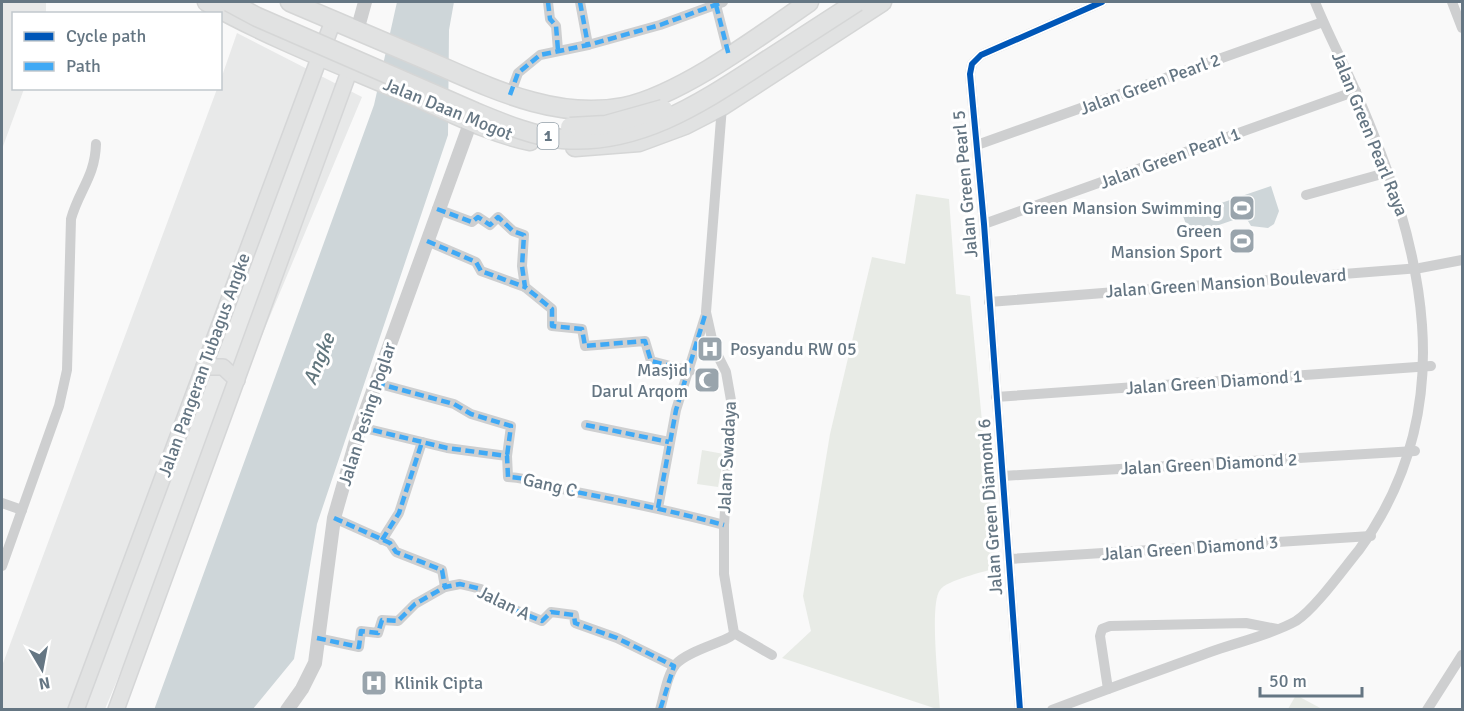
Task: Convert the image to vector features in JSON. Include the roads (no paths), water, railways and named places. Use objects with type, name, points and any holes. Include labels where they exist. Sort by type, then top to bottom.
[{"type":"highway","name":"Jalan Daan Mogot","points":[[207,2],[318,56],[515,137],[555,146],[605,147],[639,142],[722,106],[882,2]]},
{"type":"highway","name":"Jalan Daan Mogot","points":[[229,2],[257,17],[499,122],[539,134],[571,139],[628,134],[665,121],[710,98],[857,2]]},
{"type":"highway","name":"Jalan Daan Mogot","points":[[248,2],[502,112],[539,123],[568,127],[606,125],[631,120],[682,100],[840,2]]},
{"type":"highway","name":"Jalan Daan Mogot","points":[[290,2],[510,95],[548,106],[586,111],[625,106],[657,96],[729,56],[809,2]]},
{"type":"main road","name":"Jalan Pangeran Tubagus Angke","points":[[76,710],[318,56],[333,21]]},
{"type":"main road","name":"Jalan Pangeran Tubagus Angke","points":[[116,710],[350,69]]},
{"type":"main road","points":[[204,367],[223,367],[237,380]]},
{"type":"street","points":[[357,31],[364,2]]},
{"type":"street","points":[[548,2],[550,19],[556,26],[558,50]]},
{"type":"street","points":[[580,2],[588,45]]},
{"type":"street","name":"Jalan Green Pearl 5","points":[[989,302],[970,74],[972,64],[981,55],[1102,2]]},
{"type":"street","name":"Jalan Green Pearl Raya","points":[[1052,710],[1298,620],[1371,536],[1398,496],[1415,451],[1428,407],[1431,366],[1427,309],[1420,268],[1389,172],[1356,91],[1315,2]]},
{"type":"street","points":[[1452,2],[1462,28]]},
{"type":"street","points":[[510,95],[518,73],[534,58],[558,50],[588,45],[720,3],[729,56]]},
{"type":"street","name":"Jalan Green Pearl 2","points":[[977,146],[1323,22]]},
{"type":"street","name":"Jalan Green Pearl 1","points":[[984,224],[1356,91]]},
{"type":"street","name":"Jalan Swadaya","points":[[722,106],[706,312],[714,348],[726,372],[732,406],[724,525],[725,585],[734,633]]},
{"type":"street","name":"Jalan Pesing Poglar","points":[[286,710],[302,690],[315,663],[334,518],[360,427],[427,241],[467,119]]},
{"type":"street","points":[[2,566],[59,406],[67,370],[71,219],[76,200],[92,174],[96,144]]},
{"type":"street","points":[[1306,195],[1389,172]]},
{"type":"street","points":[[437,209],[472,222],[477,217],[490,225],[498,217],[513,231],[524,235],[522,266],[525,287]]},
{"type":"street","points":[[427,241],[476,262],[480,272],[525,287],[552,309],[552,326],[583,330],[584,346],[645,341],[651,361],[690,371]]},
{"type":"street","name":"Jalan Green Mansion Boulevard","points":[[989,302],[1420,268],[1462,260]]},
{"type":"street","name":"Jalan Green Diamond 6","points":[[989,302],[1020,710]]},
{"type":"street","points":[[658,508],[669,442],[706,312]]},
{"type":"street","name":"Jalan Green Diamond 1","points":[[996,397],[1431,366]]},
{"type":"street","points":[[376,383],[454,404],[471,414],[511,426],[507,456]]},
{"type":"street","points":[[586,424],[669,442]]},
{"type":"street","name":"Gang C","points":[[360,427],[422,442],[507,456],[508,477],[533,478],[567,490],[658,508],[724,525]]},
{"type":"street","points":[[382,540],[399,513],[422,442]]},
{"type":"street","name":"Jalan Green Diamond 2","points":[[1003,476],[1415,451]]},
{"type":"street","points":[[2,503],[22,510]]},
{"type":"street","points":[[317,638],[359,647],[361,631],[378,633],[382,620],[399,621],[415,604],[445,587],[442,570],[396,552],[392,544],[334,518]]},
{"type":"street","name":"Jalan Green Diamond 3","points":[[1009,559],[1371,536]]},
{"type":"street","name":"Jalan A","points":[[445,587],[460,584],[481,589],[495,602],[542,621],[551,612],[574,615],[575,623],[617,638],[674,666]]},
{"type":"street","points":[[1108,689],[1100,636],[1102,629],[1110,626],[1246,624],[1276,629]]},
{"type":"street","points":[[660,710],[674,666],[689,653],[730,639],[734,633],[771,656]]},
{"type":"street","points":[[1427,710],[1462,655]]},
{"type":"water","name":"Angke","points":[[397,2],[454,2],[449,30],[448,135],[317,524],[294,659],[253,709],[154,710],[374,105]]},
{"type":"water","name":"Green Mansion Swimming","points":[[1271,186],[1279,211],[1274,224],[1268,228],[1251,226],[1245,216],[1190,235],[1183,216]]},
{"type":"place","name":"Green Mansion Swimming","points":[[1242,208]]},
{"type":"place","name":"Green Mansion Sport","points":[[1242,241]]},
{"type":"place","name":"Posyandu RW 05","points":[[710,349]]},
{"type":"place","name":"Masjid Darul Arqom","points":[[707,380]]},
{"type":"place","name":"Klinik Cipta","points":[[374,683]]}]
